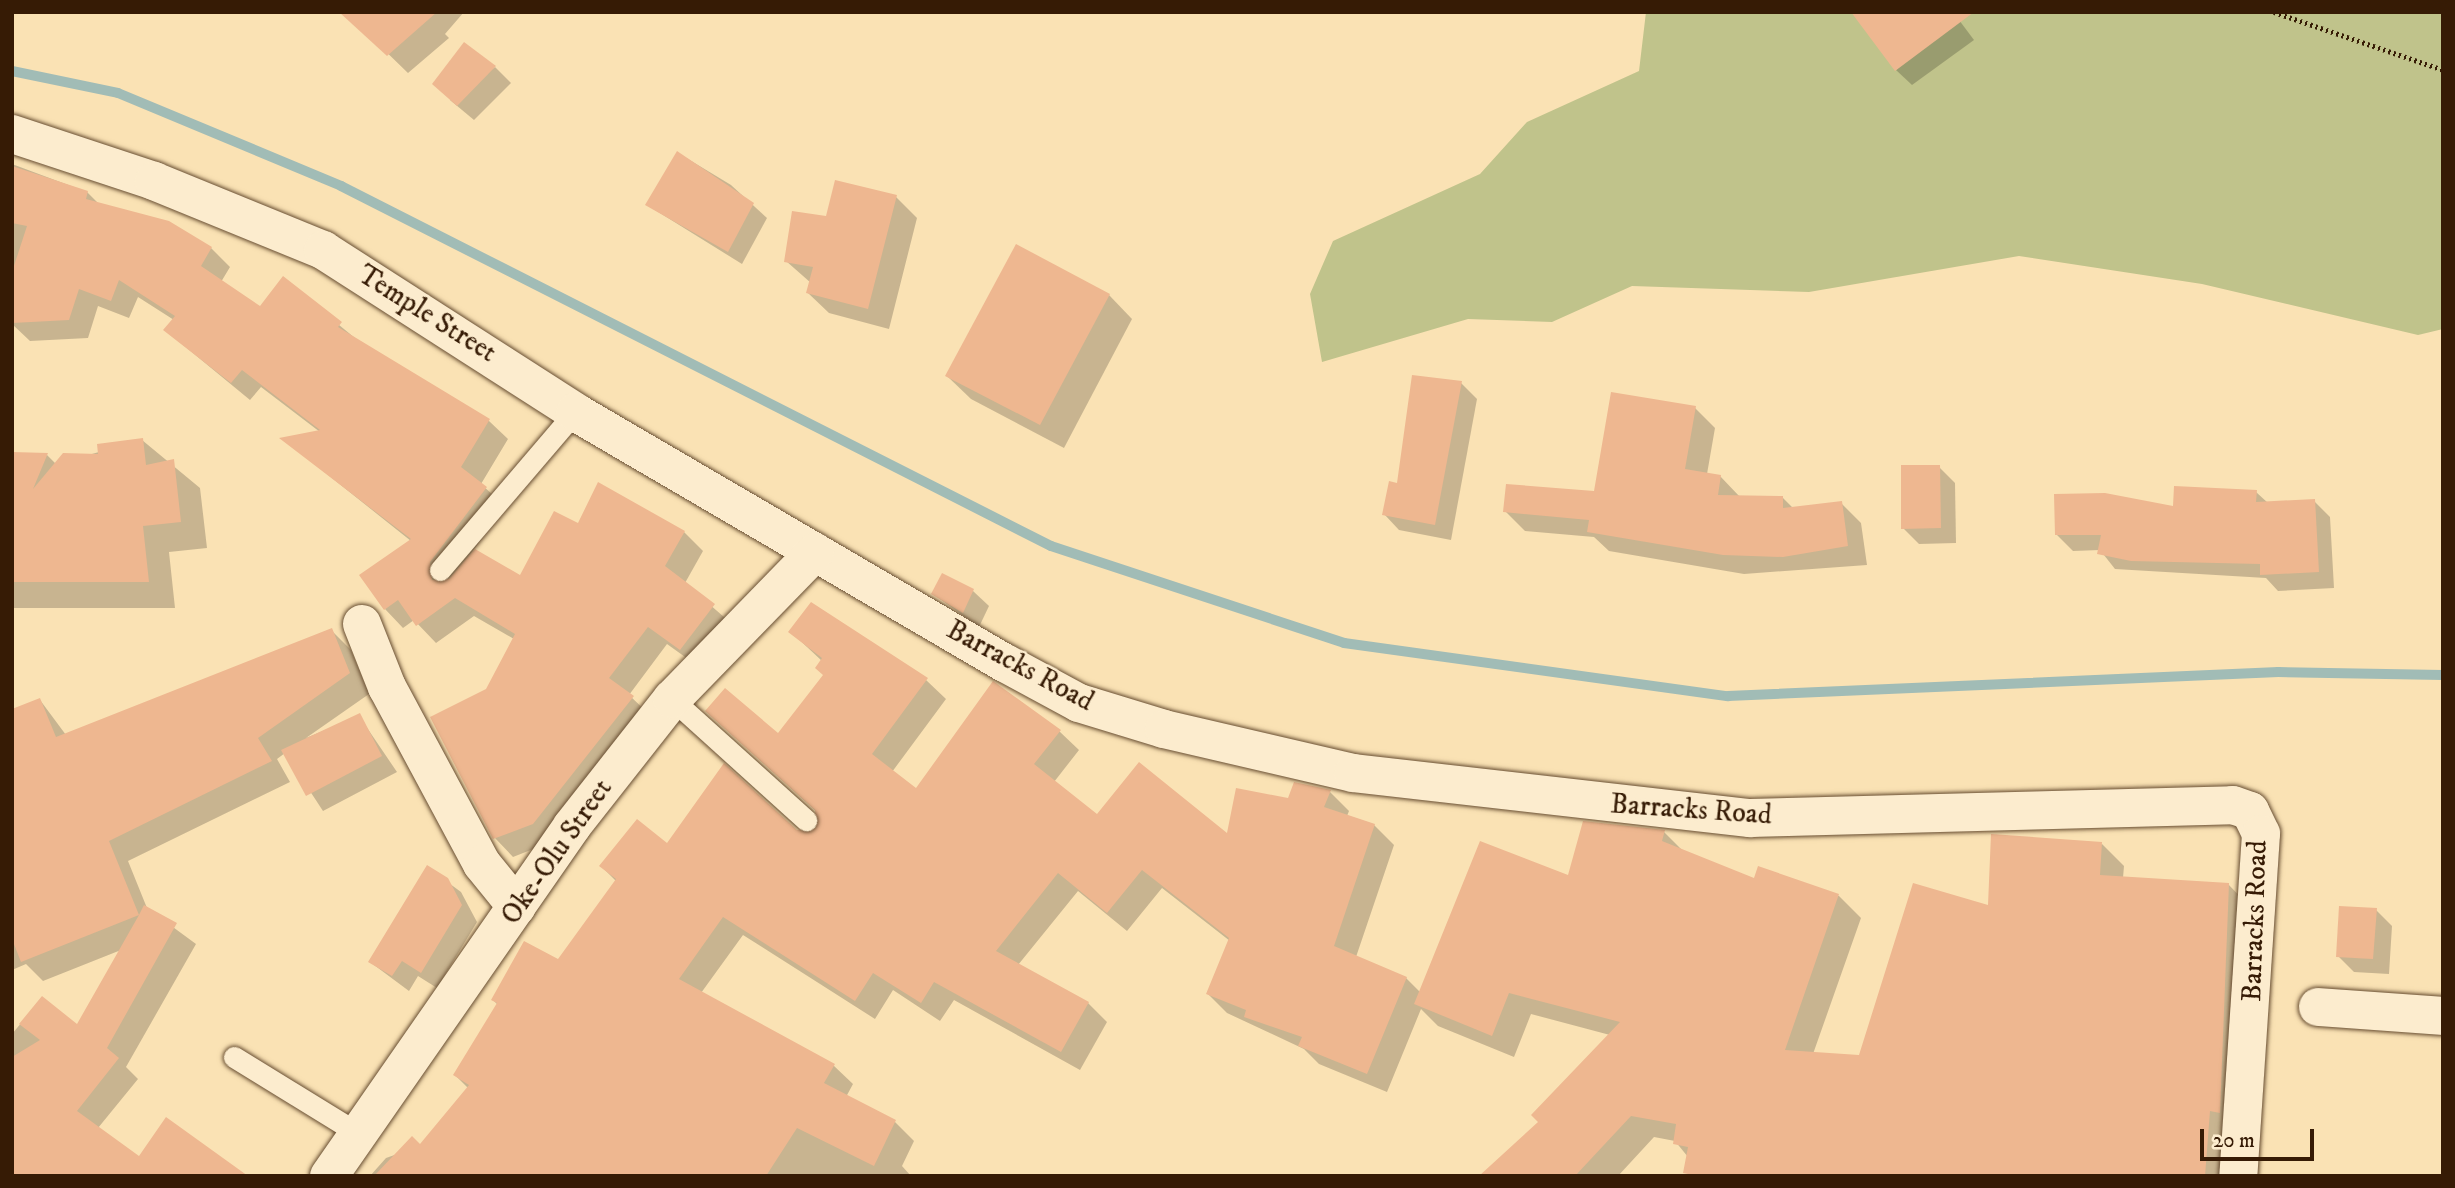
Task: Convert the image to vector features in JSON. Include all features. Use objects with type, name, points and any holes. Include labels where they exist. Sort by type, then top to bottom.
[{"type":"street","name":"Temple Street","points":[[12,134],[154,181],[323,250],[575,412],[815,552]]},
{"type":"street","name":"Oke-Olu Street","points":[[329,1176],[517,907],[672,699],[815,552]]},
{"type":"street","name":"Barracks Road","points":[[815,552],[1079,703],[1353,773],[1750,818],[2233,805],[2250,811],[2261,834],[2258,922],[2238,1176]]},
{"type":"street","points":[[362,624],[387,687],[482,864],[517,907]]},
{"type":"street","points":[[2319,1007],[2443,1016]]},
{"type":"lane","points":[[440,570],[575,412]]},
{"type":"lane","points":[[672,699],[806,820]]},
{"type":"lane","points":[[234,1057],[359,1134]]},
{"type":"path","points":[[2274,12],[2443,70]]},
{"type":"green space","points":[[1646,12],[2443,14],[2443,329],[2418,335],[2202,284],[2019,256],[1809,292],[1632,286],[1552,322],[1468,319],[1322,362],[1310,294],[1333,241],[1480,174],[1527,122],[1639,71]]},
{"type":"building","points":[[339,12],[437,12],[387,56]]},
{"type":"building","points":[[1851,12],[1974,12],[1895,71]]},
{"type":"building","points":[[464,42],[496,66],[457,106],[432,84]]},
{"type":"building","points":[[677,151],[754,203],[728,252],[645,205]]},
{"type":"building","points":[[12,166],[88,191],[86,199],[169,221],[212,247],[201,266],[260,306],[283,276],[342,322],[338,327],[490,419],[461,467],[487,487],[430,562],[432,580],[449,579],[475,549],[520,575],[554,511],[578,523],[598,482],[685,531],[665,566],[715,604],[680,650],[648,627],[609,678],[634,696],[533,824],[493,839],[430,717],[486,689],[515,634],[455,598],[416,626],[398,600],[384,610],[359,575],[411,539],[279,438],[320,430],[242,370],[231,383],[163,330],[175,316],[119,280],[111,301],[79,289],[69,320],[12,323],[12,272],[27,226],[12,223]]},
{"type":"building","points":[[835,180],[897,195],[868,309],[806,293],[813,267],[784,262],[792,211],[826,216]]},
{"type":"building","points":[[1016,244],[1110,294],[1040,425],[945,376]]},
{"type":"building","points":[[1412,375],[1462,381],[1435,525],[1382,515],[1389,481],[1397,483]]},
{"type":"building","points":[[1611,392],[1696,406],[1685,469],[1721,475],[1718,495],[1783,496],[1783,508],[1842,501],[1848,546],[1783,557],[1723,555],[1587,532],[1589,520],[1503,512],[1506,484],[1594,491]]},
{"type":"building","points":[[143,438],[146,465],[174,459],[181,522],[143,526],[149,582],[12,582],[12,452],[48,453],[33,489],[63,453],[98,454],[97,444]]},
{"type":"building","points":[[1901,465],[1940,465],[1941,528],[1901,529]]},
{"type":"building","points":[[2174,486],[2257,490],[2256,502],[2315,499],[2319,572],[2260,575],[2260,564],[2131,561],[2097,554],[2101,535],[2055,535],[2054,494],[2105,493],[2173,506]]},
{"type":"building","points":[[942,573],[974,589],[963,613],[931,594]]},
{"type":"building","points":[[811,602],[928,678],[872,754],[916,788],[993,681],[1061,730],[1034,764],[1097,814],[1139,762],[1227,833],[1236,788],[1288,798],[1294,782],[1331,790],[1324,807],[1375,824],[1334,946],[1407,977],[1367,1074],[1298,1046],[1302,1037],[1244,1017],[1246,1010],[1206,994],[1229,938],[1142,870],[1107,913],[1058,873],[996,951],[1089,1002],[1061,1052],[934,982],[921,1003],[873,973],[855,1001],[723,917],[679,979],[835,1064],[824,1083],[896,1120],[874,1166],[797,1128],[766,1176],[374,1176],[412,1136],[420,1144],[469,1085],[453,1075],[497,1003],[491,1000],[524,941],[558,959],[616,879],[599,866],[637,819],[667,843],[724,763],[797,830],[816,828],[815,810],[705,711],[725,688],[778,733],[823,675],[815,668],[822,658],[788,632]]},
{"type":"building","points":[[332,628],[350,673],[258,738],[272,761],[109,841],[139,915],[21,962],[12,939],[12,709],[40,698],[56,737]]},
{"type":"building","points":[[360,713],[382,756],[306,796],[281,750]]},
{"type":"building","points":[[1583,821],[1665,830],[1662,841],[1754,878],[1758,866],[1839,894],[1785,1050],[1859,1055],[1913,883],[1988,905],[1991,834],[2102,842],[2100,875],[2229,883],[2220,1113],[2210,1111],[2205,1176],[1698,1176],[1683,1173],[1688,1147],[1673,1144],[1676,1124],[1631,1116],[1575,1176],[1479,1176],[1538,1122],[1531,1115],[1620,1022],[1509,993],[1492,1036],[1414,1004],[1480,841],[1568,875]]},
{"type":"building","points":[[427,865],[448,878],[462,905],[421,973],[402,961],[392,976],[368,962]]},
{"type":"building","points":[[144,905],[177,923],[107,1048],[119,1058],[77,1111],[139,1156],[166,1117],[248,1176],[12,1176],[12,1057],[40,1040],[19,1024],[42,996],[77,1024]]},
{"type":"building","points":[[2339,906],[2377,908],[2373,959],[2336,957]]},
{"type":"waterway","points":[[12,71],[118,93],[341,186],[1051,546],[1344,643],[1728,696],[2278,672],[2443,675]]}]
